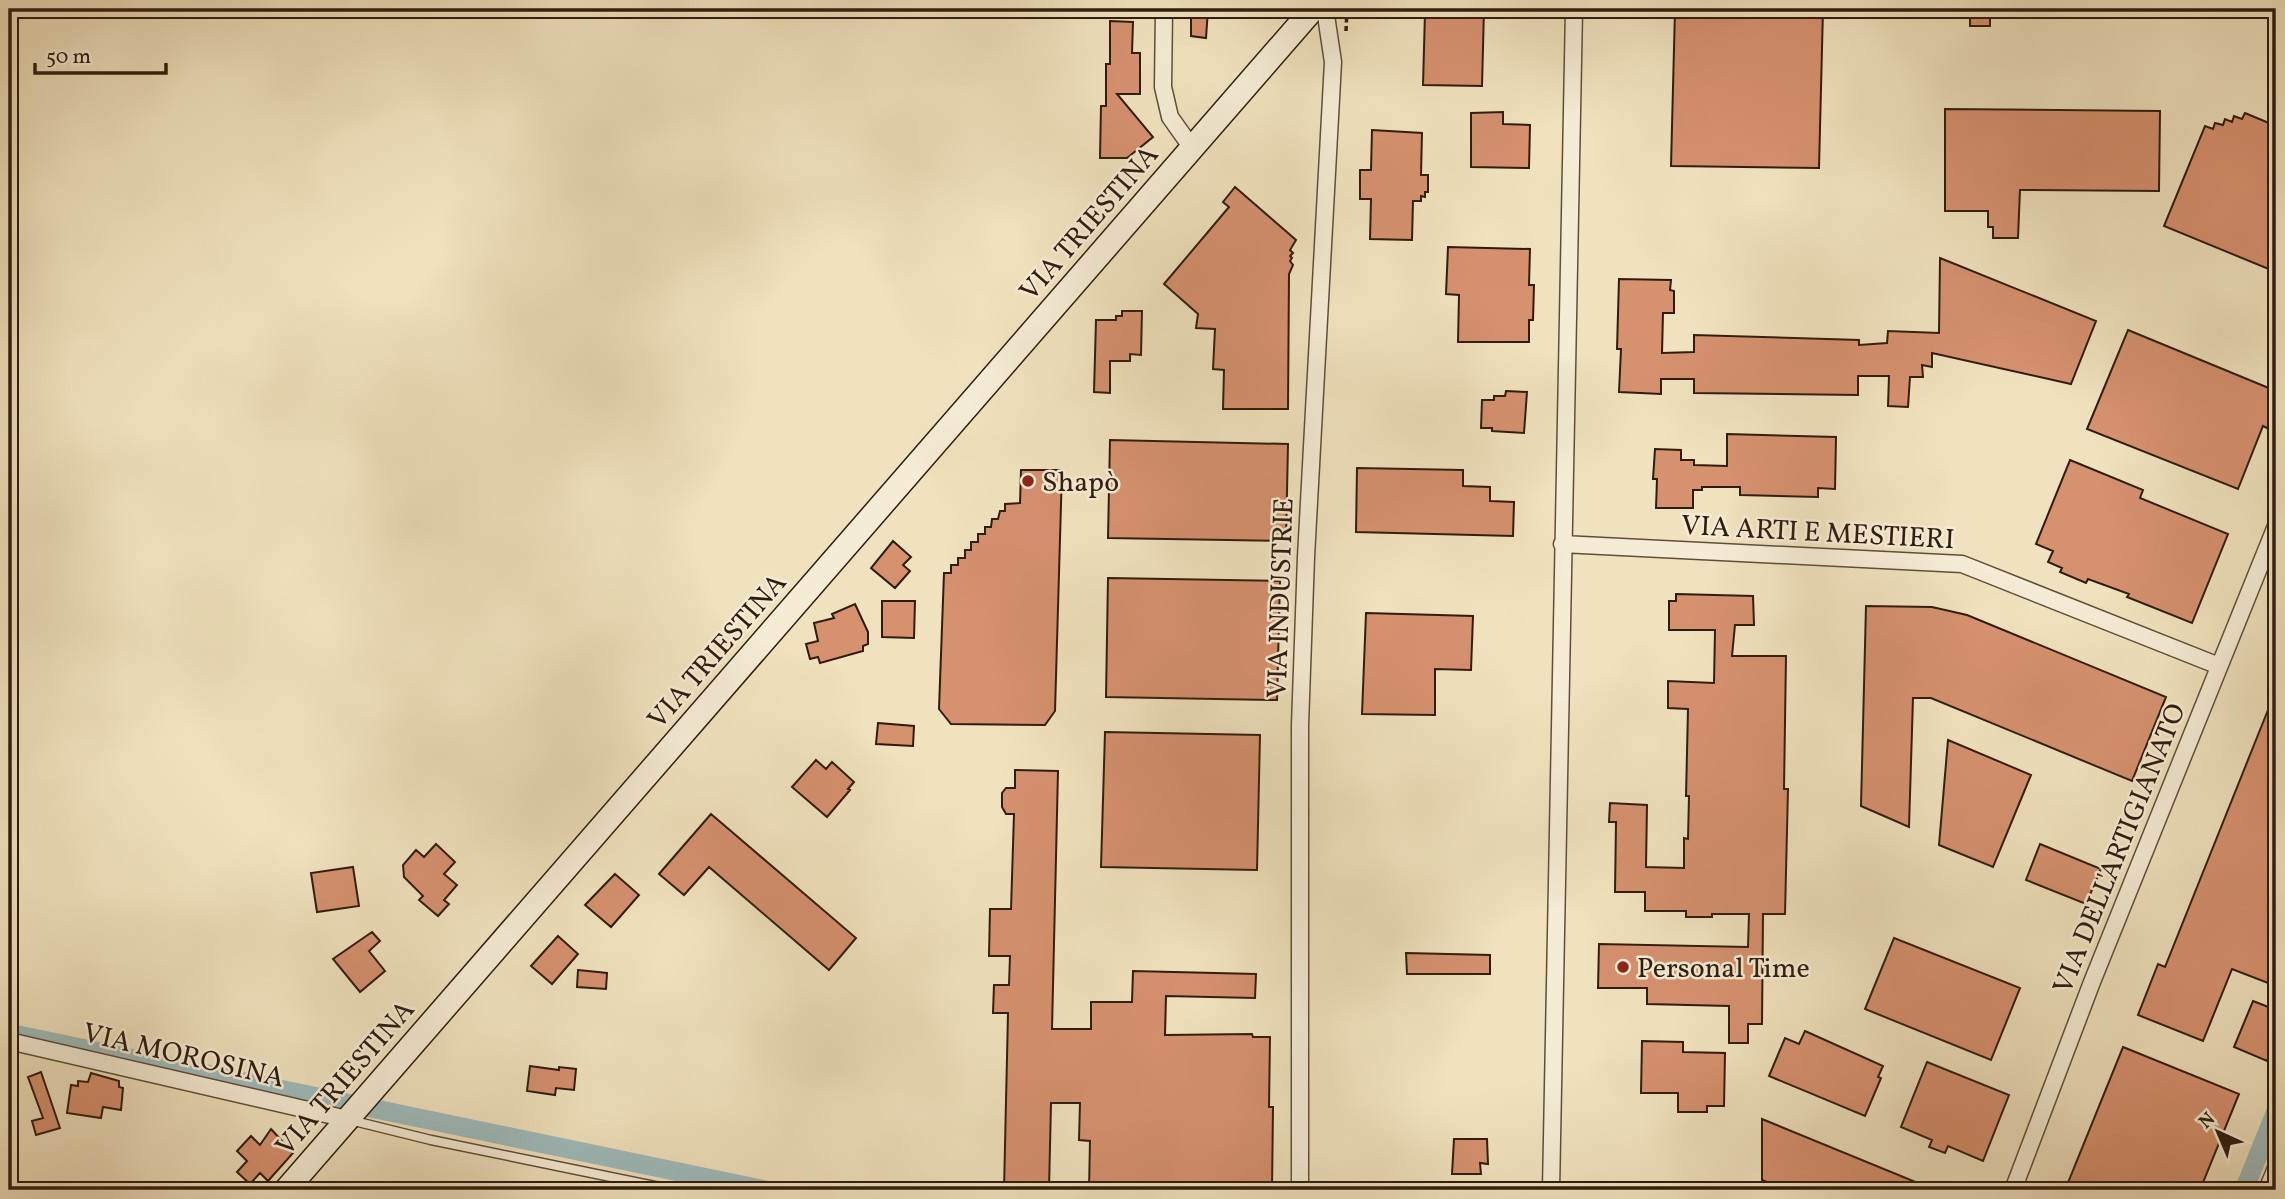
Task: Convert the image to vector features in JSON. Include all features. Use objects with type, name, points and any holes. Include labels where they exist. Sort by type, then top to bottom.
[{"type":"main road","name":"VIA TRIESTINA","points":[[286,1190],[1313,9]]},
{"type":"street","name":"VIA TRIESTINA","points":[[1164,9],[1163,87],[1170,117],[1192,148]]},
{"type":"street","name":"VIA INDUSTRIE","points":[[1300,1190],[1300,725],[1306,557],[1333,62],[1325,9]]},
{"type":"street","points":[[1551,1190],[1574,9]]},
{"type":"street","name":"VIA DELL'ARTIGIANATO","points":[[2013,1190],[2092,982],[2276,526]]},
{"type":"street","name":"VIA ARTI E MESTIERI","points":[[1562,544],[1962,564],[2219,666]]},
{"type":"street","name":"VIA MOROSINA","points":[[9,1041],[350,1116]]},
{"type":"street","points":[[2267,1190],[2276,1168]]},
{"type":"lane","points":[[350,1116],[431,1140],[674,1190]]},
{"type":"building","points":[[1191,9],[1208,9],[1206,38],[1191,36]]},
{"type":"building","points":[[1450,9],[1484,9],[1482,86],[1423,85],[1425,12],[1450,12]]},
{"type":"building","points":[[1675,9],[1823,9],[1819,168],[1671,166]]},
{"type":"building","points":[[1970,9],[1990,9],[1990,26],[1970,26]]},
{"type":"building","points":[[1110,21],[1133,22],[1132,53],[1140,53],[1140,94],[1117,94],[1153,137],[1127,158],[1100,158],[1101,106],[1106,106],[1106,64],[1110,64]]},
{"type":"building","points":[[1945,109],[2160,111],[2159,191],[2020,190],[2018,238],[1993,238],[1993,227],[1988,227],[1988,211],[1945,211]]},
{"type":"building","points":[[1503,112],[1503,124],[1530,125],[1529,168],[1471,167],[1471,113]]},
{"type":"building","points":[[2245,113],[2276,126],[2276,272],[2164,226],[2205,126],[2213,129],[2215,123],[2223,125],[2225,119],[2232,122],[2234,116],[2242,119]]},
{"type":"building","points":[[1372,130],[1422,133],[1421,175],[1428,175],[1428,192],[1425,192],[1425,197],[1421,196],[1421,201],[1413,201],[1412,240],[1370,239],[1371,199],[1360,199],[1360,170],[1371,170]]},
{"type":"building","points":[[1235,187],[1296,240],[1290,250],[1293,253],[1290,261],[1293,265],[1289,274],[1288,409],[1223,409],[1224,370],[1213,369],[1215,329],[1196,328],[1198,314],[1164,284],[1229,207],[1223,202]]},
{"type":"building","points":[[1448,247],[1530,249],[1529,285],[1534,285],[1529,342],[1458,342],[1459,295],[1446,294]]},
{"type":"building","points":[[1940,258],[2096,321],[2071,384],[1932,353],[1932,367],[1922,365],[1923,377],[1910,377],[1908,407],[1888,406],[1889,376],[1858,376],[1858,395],[1694,393],[1694,379],[1661,379],[1661,394],[1619,392],[1619,279],[1671,280],[1674,313],[1663,313],[1662,353],[1694,352],[1694,335],[1859,340],[1859,345],[1887,343],[1888,331],[1939,333]]},
{"type":"building","points":[[1122,311],[1142,311],[1141,355],[1130,354],[1130,361],[1110,361],[1110,393],[1094,392],[1096,320],[1116,320],[1116,316],[1122,316]]},
{"type":"building","points":[[2128,330],[2276,391],[2276,416],[2271,430],[2263,426],[2238,489],[2087,429]]},
{"type":"building","points":[[1506,391],[1527,392],[1524,433],[1481,428],[1482,400],[1505,396]]},
{"type":"building","points":[[1727,434],[1836,437],[1835,489],[1818,488],[1818,497],[1740,495],[1740,487],[1702,487],[1702,490],[1693,490],[1693,508],[1656,508],[1657,479],[1653,479],[1655,449],[1681,450],[1681,460],[1694,460],[1694,465],[1727,466]]},
{"type":"building","points":[[1110,440],[1288,444],[1286,541],[1108,538]]},
{"type":"building","points":[[2070,460],[2143,490],[2140,498],[2228,534],[2192,623],[2127,597],[2129,594],[2088,579],[2086,583],[2060,572],[2062,568],[2048,562],[2053,551],[2036,544]]},
{"type":"building","points":[[1357,468],[1463,470],[1463,486],[1490,487],[1490,501],[1514,502],[1513,536],[1356,532]]},
{"type":"building","points":[[1021,470],[1062,470],[1055,711],[1045,725],[951,724],[939,709],[944,573],[951,573],[951,565],[958,565],[958,558],[965,558],[965,550],[971,550],[971,542],[978,542],[978,534],[985,534],[985,527],[991,527],[992,519],[998,519],[1000,511],[1005,511],[1005,504],[1020,503]]},
{"type":"building","points":[[893,541],[911,557],[903,565],[910,571],[895,588],[871,568]]},
{"type":"building","points":[[1108,578],[1280,581],[1277,700],[1106,697]]},
{"type":"building","points":[[1676,594],[1753,596],[1754,625],[1735,625],[1732,656],[1786,656],[1784,789],[1788,789],[1785,914],[1763,914],[1762,1024],[1748,1024],[1748,1043],[1729,1043],[1729,1006],[1647,1004],[1647,988],[1598,988],[1599,944],[1748,947],[1749,914],[1686,917],[1686,911],[1645,911],[1645,892],[1615,892],[1616,822],[1609,822],[1610,803],[1647,805],[1646,867],[1684,868],[1684,838],[1688,839],[1688,709],[1668,708],[1668,681],[1714,683],[1715,630],[1669,630],[1669,601],[1676,601]]},
{"type":"building","points":[[882,601],[915,601],[914,638],[882,637]]},
{"type":"building","points":[[855,604],[868,632],[868,644],[863,646],[863,651],[820,663],[818,657],[810,659],[806,644],[818,641],[814,623],[834,618],[832,614]]},
{"type":"building","points":[[1866,606],[1932,607],[1967,615],[2166,697],[2132,781],[1931,698],[1913,698],[1909,827],[1861,806]]},
{"type":"building","points":[[1366,613],[1473,616],[1471,670],[1435,669],[1435,715],[1362,714]]},
{"type":"building","points":[[2276,690],[2276,963],[2268,983],[2232,969],[2203,1041],[2138,1015],[2158,964],[2165,967]]},
{"type":"building","points":[[878,723],[914,726],[913,746],[876,744]]},
{"type":"building","points":[[1105,732],[1260,735],[1257,870],[1101,867]]},
{"type":"building","points":[[1948,740],[2031,775],[1993,867],[1939,845]]},
{"type":"building","points":[[816,760],[826,769],[832,762],[854,782],[827,817],[792,787]]},
{"type":"building","points":[[1015,770],[1058,771],[1052,1029],[1091,1029],[1091,1002],[1132,1002],[1133,971],[1256,974],[1255,998],[1166,996],[1165,1035],[1252,1034],[1253,1037],[1270,1037],[1272,1190],[1089,1190],[1090,1141],[1079,1140],[1080,1103],[1051,1103],[1049,1190],[1004,1190],[1008,1013],[993,1013],[994,985],[1009,985],[1010,956],[989,956],[990,909],[1011,909],[1014,814],[1006,814],[1002,807],[1002,793],[1006,788],[1015,788]]},
{"type":"building","points":[[711,814],[856,938],[829,970],[709,867],[684,895],[659,874]]},
{"type":"building","points":[[436,844],[455,862],[444,874],[457,885],[444,900],[449,904],[438,916],[419,900],[423,896],[404,877],[403,865],[416,850],[424,857]]},
{"type":"building","points":[[2040,844],[2101,869],[2086,904],[2026,880]]},
{"type":"building","points":[[353,867],[359,906],[317,912],[311,873]]},
{"type":"building","points":[[615,874],[639,895],[611,927],[585,905]]},
{"type":"building","points":[[372,932],[380,941],[369,951],[385,971],[360,992],[333,959]]},
{"type":"building","points":[[558,936],[578,954],[552,984],[531,966]]},
{"type":"building","points":[[1894,938],[2020,988],[1991,1060],[1865,1009]]},
{"type":"building","points":[[1406,953],[1490,955],[1490,974],[1407,974]]},
{"type":"building","points":[[578,970],[607,973],[606,989],[577,987]]},
{"type":"building","points":[[2253,1001],[2276,1010],[2276,1038],[2267,1061],[2234,1047]]},
{"type":"building","points":[[1805,1031],[1883,1066],[1878,1077],[1881,1078],[1865,1116],[1769,1076],[1785,1038],[1799,1044]]},
{"type":"building","points":[[1642,1041],[1683,1042],[1683,1052],[1725,1053],[1724,1106],[1707,1106],[1707,1112],[1678,1112],[1678,1093],[1641,1093]]},
{"type":"building","points":[[2123,1047],[2239,1094],[2200,1190],[2065,1190]]},
{"type":"building","points":[[1927,1062],[2009,1095],[1983,1161],[1948,1146],[1945,1153],[1929,1147],[1932,1140],[1901,1127]]},
{"type":"building","points":[[530,1066],[559,1070],[559,1067],[576,1069],[574,1090],[556,1088],[555,1095],[527,1091]]},
{"type":"building","points":[[41,1072],[60,1128],[36,1135],[32,1121],[43,1118],[28,1077]]},
{"type":"building","points":[[91,1073],[119,1081],[119,1087],[123,1088],[121,1110],[103,1107],[101,1118],[67,1113],[71,1085],[78,1086],[78,1081],[88,1082]]},
{"type":"building","points":[[1762,1119],[1935,1190],[1787,1190],[1762,1180]]},
{"type":"building","points":[[271,1129],[293,1153],[268,1181],[260,1173],[250,1184],[237,1172],[247,1161],[237,1151],[251,1136],[260,1145]]},
{"type":"building","points":[[1454,1139],[1487,1139],[1488,1164],[1480,1163],[1481,1174],[1452,1174]]},
{"type":"waterway","points":[[9,1033],[766,1190]]},
{"type":"waterway","points":[[2244,1190],[2276,1111]]},
{"type":"place","name":"Shapò","points":[[1028,481]]},
{"type":"place","name":"Personal Time","points":[[1623,967]]}]
